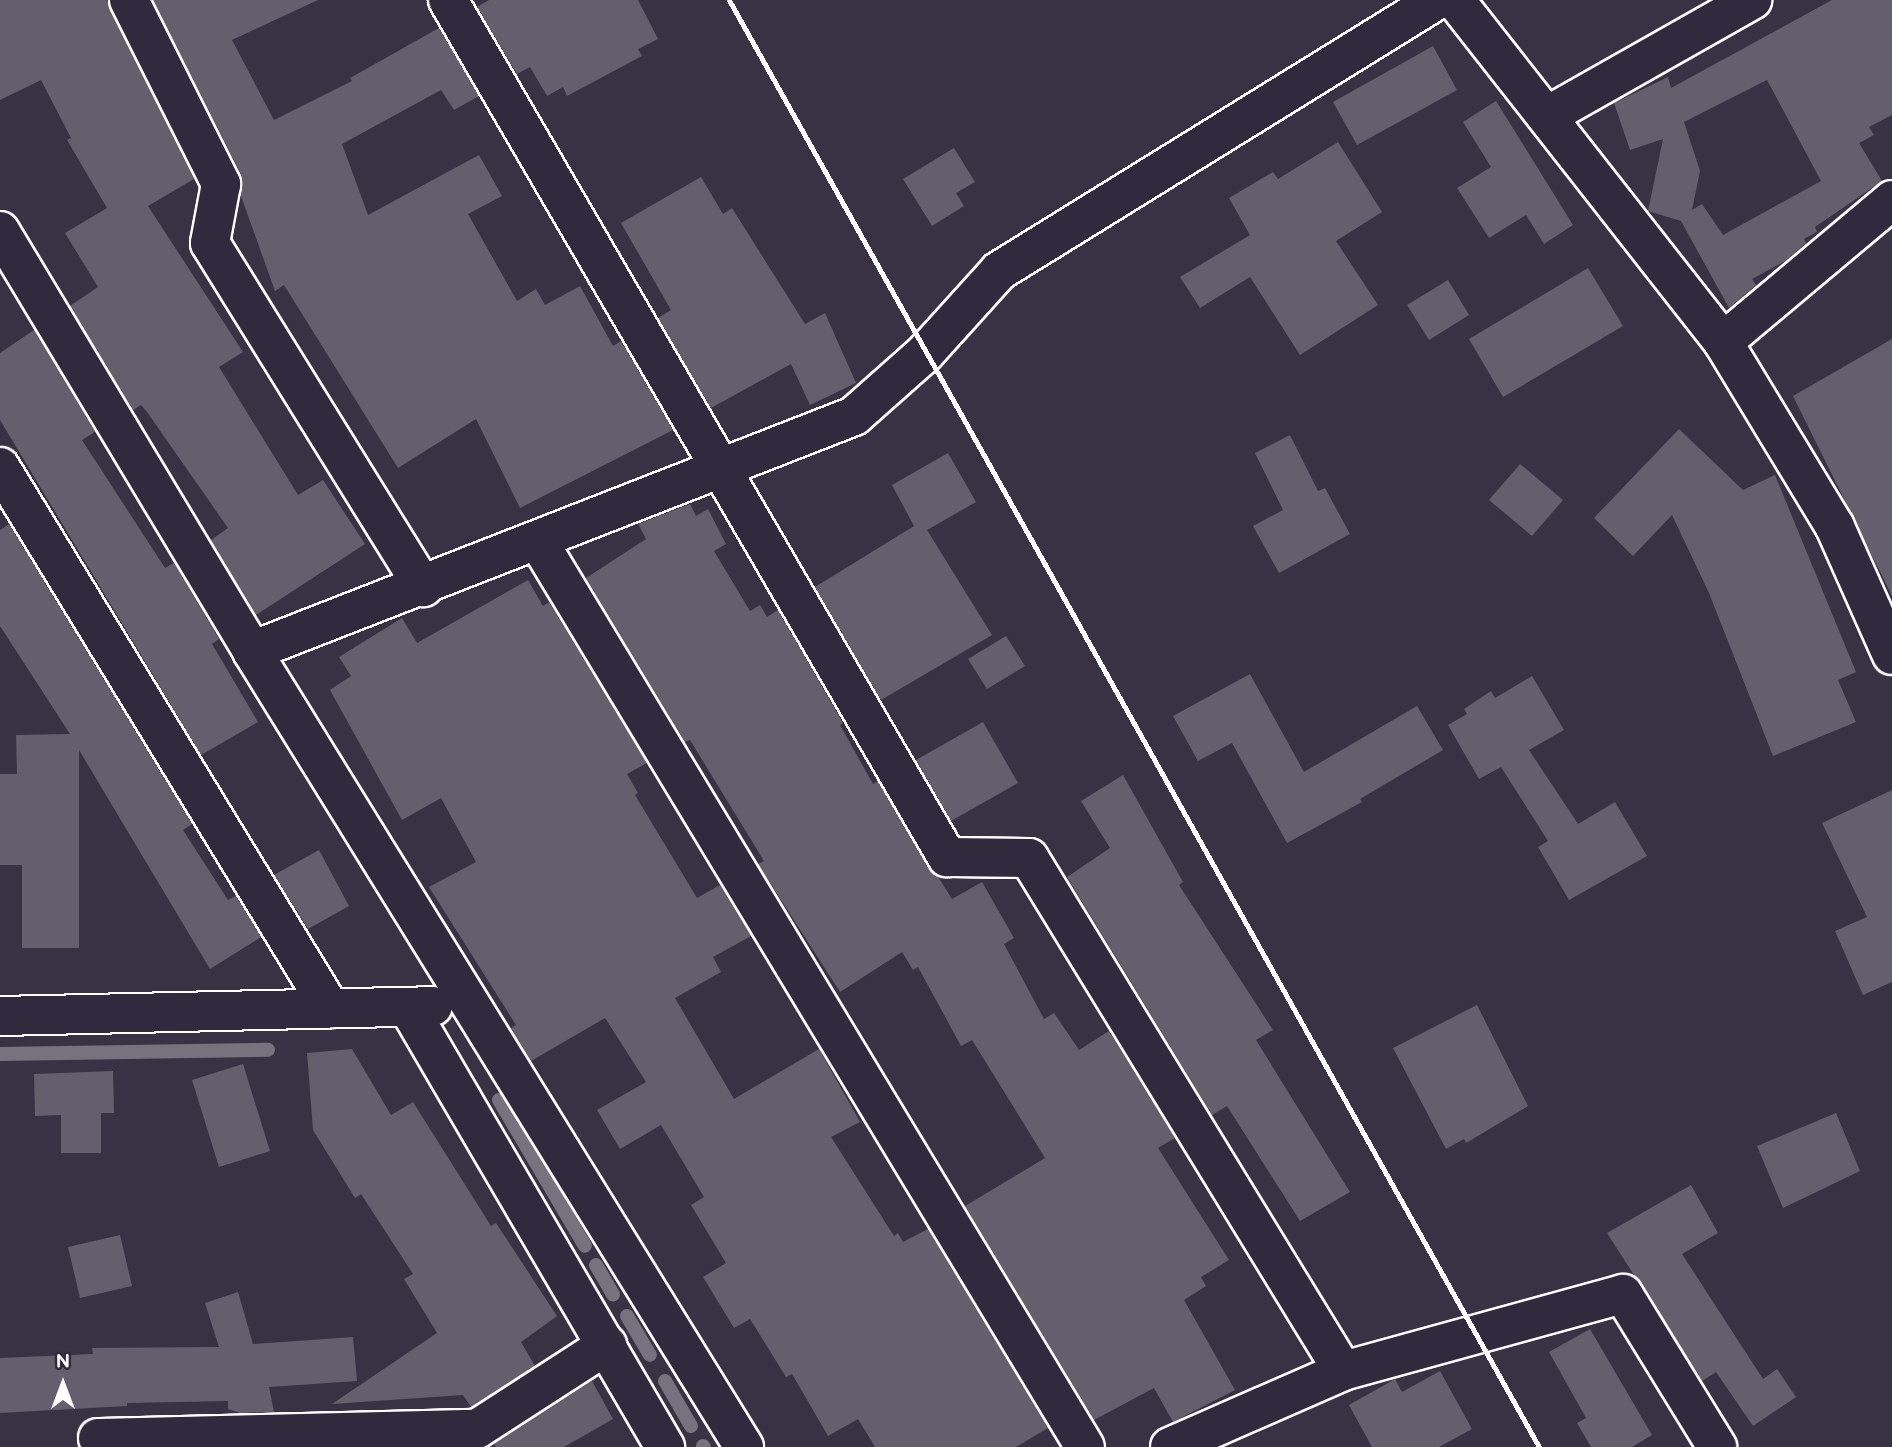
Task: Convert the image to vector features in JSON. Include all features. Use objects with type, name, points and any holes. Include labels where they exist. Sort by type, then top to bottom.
[{"type":"street","points":[[129,0],[221,184],[210,243],[423,587]]},
{"type":"street","points":[[448,0],[719,470],[947,857],[1029,858],[1343,1371]]},
{"type":"street","points":[[252,651],[423,587],[854,416],[925,353],[999,271],[1437,0]]},
{"type":"street","points":[[1455,0],[1723,342],[1835,527],[1892,655]]},
{"type":"street","points":[[1547,117],[1752,0]]},
{"type":"street","points":[[1723,342],[1892,200]]},
{"type":"street","points":[[0,231],[252,651],[744,1447]]},
{"type":"street","points":[[0,467],[330,1008]]},
{"type":"street","points":[[538,541],[1085,1447]]},
{"type":"street","points":[[0,1016],[473,1006]]},
{"type":"street","points":[[408,1007],[665,1447]]},
{"type":"street","points":[[1170,1447],[1343,1371],[1623,1294],[1717,1447]]},
{"type":"street","points":[[98,1438],[477,1429],[607,1345]]},
{"type":"building","points":[[0,0],[107,0],[194,179],[148,206],[243,352],[219,367],[298,495],[323,480],[365,544],[256,615],[211,540],[228,528],[147,412],[141,405],[133,410],[70,306],[98,287],[65,233],[107,208],[67,140],[71,138],[41,80],[0,100]]},
{"type":"building","points":[[153,0],[318,0],[232,40],[274,120],[352,81],[350,78],[439,28],[479,96],[454,110],[441,90],[342,144],[368,215],[479,155],[502,196],[468,214],[517,301],[536,289],[545,305],[580,286],[613,346],[621,341],[673,430],[520,508],[476,419],[398,468],[284,285],[275,291],[241,196],[241,174]]},
{"type":"building","points":[[489,0],[638,0],[658,39],[638,49],[642,56],[567,96],[563,87],[547,96],[530,67],[517,74],[477,7]]},
{"type":"building","points":[[1832,0],[1892,0],[1892,115],[1869,127],[1874,135],[1859,143],[1882,181],[1815,227],[1817,232],[1804,239],[1806,243],[1785,261],[1752,279],[1756,285],[1729,308],[1681,221],[1648,211],[1663,139],[1630,150],[1614,103],[1668,77],[1671,88]],"holes":[[[1767,80],[1821,181],[1723,235],[1702,204],[1692,210],[1700,171],[1684,122]]]},
{"type":"building","points":[[1433,46],[1457,90],[1357,145],[1333,102]]},
{"type":"building","points":[[1496,101],[1573,225],[1544,244],[1526,215],[1489,238],[1457,188],[1491,167],[1463,122]]},
{"type":"building","points":[[1338,142],[1382,212],[1336,241],[1378,305],[1300,355],[1250,277],[1200,308],[1180,277],[1250,235],[1229,198],[1273,172],[1278,179]]},
{"type":"building","points":[[954,148],[975,182],[956,193],[964,206],[932,226],[903,179]]},
{"type":"building","points":[[701,177],[723,214],[732,208],[805,324],[825,313],[856,383],[810,405],[791,364],[711,408],[658,318],[671,310],[621,223]]},
{"type":"building","points":[[1588,268],[1623,326],[1503,397],[1469,339]]},
{"type":"building","points":[[1448,280],[1469,315],[1429,340],[1407,305]]},
{"type":"building","points":[[34,330],[95,432],[82,440],[165,568],[174,563],[219,639],[212,644],[258,722],[201,755],[0,420],[0,353]]},
{"type":"building","points":[[1892,339],[1892,596],[1793,396]]},
{"type":"building","points":[[1679,429],[1743,490],[1775,475],[1856,672],[1838,680],[1856,722],[1773,756],[1709,593],[1672,515],[1633,556],[1594,518]]},
{"type":"building","points":[[1290,435],[1318,491],[1325,488],[1350,534],[1279,573],[1253,526],[1283,510],[1255,453]]},
{"type":"building","points":[[948,453],[976,502],[927,530],[992,635],[881,700],[815,587],[914,526],[892,485]]},
{"type":"building","points":[[1520,464],[1563,500],[1532,536],[1489,500]]},
{"type":"building","points":[[690,504],[696,516],[708,509],[726,544],[714,551],[750,611],[760,605],[767,617],[778,610],[843,723],[840,725],[873,784],[878,781],[952,899],[982,882],[1014,938],[1004,944],[1044,1019],[1054,1013],[1079,1050],[1109,1031],[1175,1138],[1158,1148],[1229,1260],[1201,1277],[1206,1286],[1184,1300],[1235,1390],[1173,1422],[1154,1388],[1094,1420],[965,1206],[1045,1158],[972,1040],[961,1046],[918,967],[913,970],[902,952],[840,992],[758,864],[764,861],[690,740],[685,742],[586,578],[646,539],[638,524]]},
{"type":"building","points":[[9,524],[192,824],[183,830],[228,900],[236,896],[261,937],[210,969],[79,750],[79,948],[22,948],[22,865],[0,865],[0,774],[17,774],[16,735],[70,734],[0,626],[0,530]]},
{"type":"building","points":[[528,580],[543,606],[549,602],[647,763],[627,774],[638,793],[635,795],[697,898],[720,885],[751,936],[713,957],[721,972],[675,998],[734,1099],[819,1049],[860,1122],[831,1137],[894,1236],[898,1233],[903,1242],[928,1229],[1048,1428],[1016,1447],[875,1447],[858,1419],[828,1436],[792,1374],[786,1377],[750,1319],[734,1328],[703,1277],[726,1263],[691,1205],[704,1197],[661,1125],[620,1149],[597,1110],[646,1082],[605,1018],[531,1061],[511,1028],[516,1025],[429,887],[476,862],[441,798],[402,820],[330,690],[351,676],[339,657],[402,618],[417,643]]},
{"type":"building","points":[[1006,636],[1025,666],[987,689],[968,659]]},
{"type":"building","points":[[1250,674],[1304,772],[1417,706],[1443,750],[1360,799],[1362,802],[1287,843],[1232,743],[1198,761],[1173,716]]},
{"type":"building","points":[[1532,676],[1564,730],[1529,750],[1578,824],[1615,802],[1647,856],[1569,900],[1538,847],[1548,841],[1501,767],[1479,779],[1448,725],[1467,714],[1464,709],[1491,691],[1495,698]]},
{"type":"building","points":[[983,722],[1018,783],[951,821],[916,760]]},
{"type":"building","points":[[1123,775],[1183,882],[1179,885],[1273,1030],[1256,1040],[1350,1192],[1300,1221],[1227,1106],[1212,1115],[1067,877],[1110,848],[1081,801]]},
{"type":"building","points":[[1892,790],[1892,982],[1863,995],[1835,931],[1867,917],[1822,823]]},
{"type":"building","points":[[319,850],[349,906],[308,929],[274,875]]},
{"type":"building","points":[[1477,1005],[1528,1106],[1466,1143],[1464,1139],[1446,1149],[1393,1048]]},
{"type":"building","points":[[352,1049],[391,1115],[413,1102],[491,1226],[496,1223],[557,1316],[521,1342],[535,1366],[471,1407],[463,1395],[332,1404],[437,1333],[404,1279],[413,1274],[361,1194],[355,1198],[313,1130],[307,1053]]},
{"type":"building","points":[[243,1064],[270,1151],[219,1167],[192,1080]]},
{"type":"building","points":[[113,1071],[114,1113],[101,1113],[101,1153],[61,1153],[61,1115],[35,1116],[34,1074]]},
{"type":"building","points":[[1836,1113],[1860,1171],[1783,1208],[1757,1146]]},
{"type":"building","points":[[1691,1185],[1718,1233],[1682,1254],[1763,1379],[1777,1369],[1796,1397],[1753,1426],[1716,1372],[1702,1381],[1607,1233]]},
{"type":"building","points":[[120,1235],[132,1286],[80,1298],[68,1247]]},
{"type":"building","points":[[238,1292],[253,1344],[353,1337],[357,1381],[269,1387],[274,1412],[240,1413],[228,1409],[228,1401],[127,1403],[127,1406],[0,1413],[0,1358],[93,1354],[92,1348],[219,1347],[205,1303]]},
{"type":"building","points":[[1590,1329],[1652,1435],[1632,1447],[1591,1447],[1577,1423],[1586,1418],[1549,1352]]},
{"type":"building","points":[[1440,1371],[1472,1429],[1439,1447],[1372,1447],[1349,1405],[1395,1379],[1402,1392]]},
{"type":"building","points":[[592,1381],[613,1419],[564,1447],[496,1447],[494,1444]]},
{"type":"waterway","points":[[0,1054],[268,1050]]},
{"type":"waterway","points":[[499,1100],[585,1246]]},
{"type":"waterway","points":[[596,1265],[613,1295]]},
{"type":"waterway","points":[[627,1316],[650,1355]]},
{"type":"waterway","points":[[665,1381],[691,1426]]},
{"type":"railway","points":[[729,0],[1539,1447]]}]
